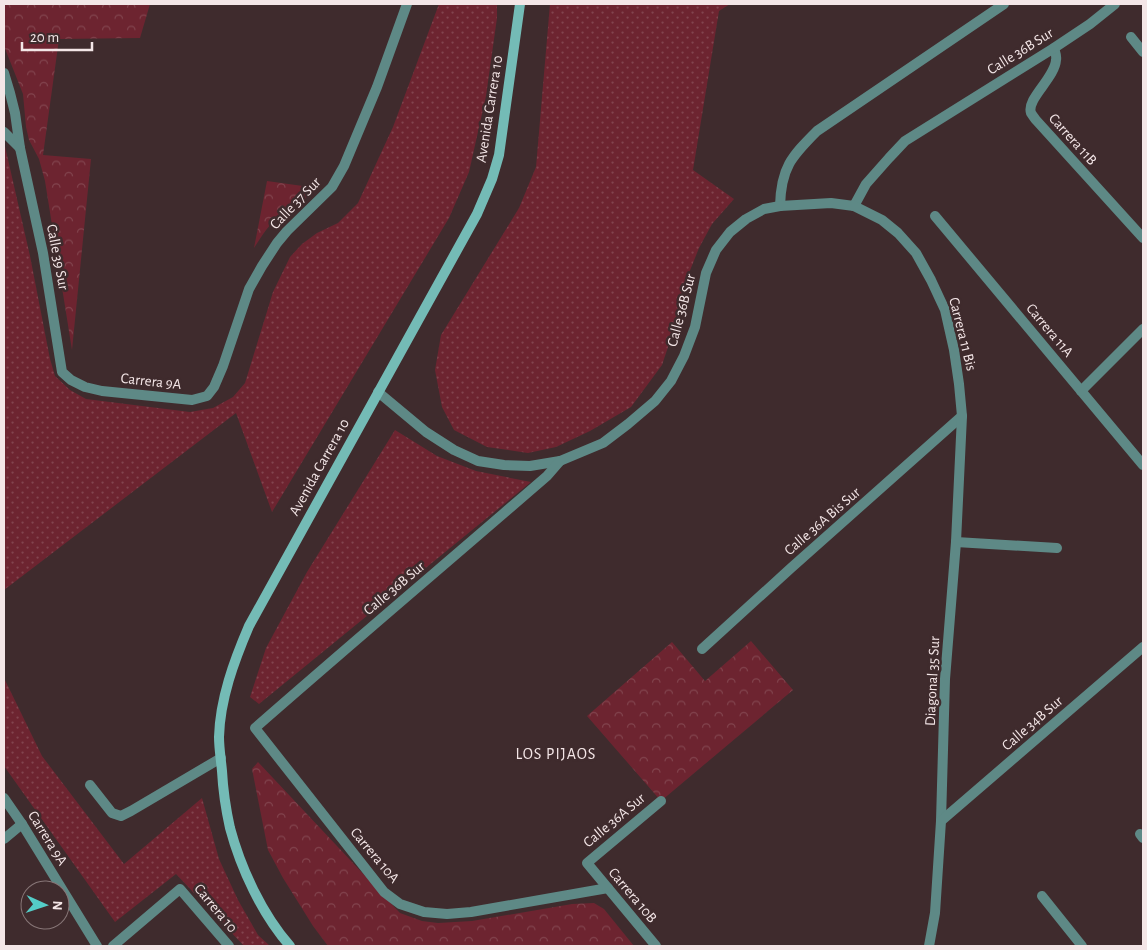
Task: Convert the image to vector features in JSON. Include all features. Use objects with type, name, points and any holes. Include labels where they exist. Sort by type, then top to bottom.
[{"type":"main road","name":"Avenida Carrera 10","points":[[290,946],[266,913],[245,871],[230,828],[223,788],[219,737],[222,709],[228,684],[238,650],[248,626],[477,214],[492,179],[499,155],[520,4]]},
{"type":"street","name":"Calle 37 Sur","points":[[223,366],[249,289],[262,266],[287,230],[332,187],[344,166],[377,88],[407,4]]},
{"type":"street","points":[[780,206],[780,194],[788,164],[796,152],[817,131],[1004,4]]},
{"type":"street","name":"Calle 36B Sur","points":[[255,728],[547,476],[560,461],[602,442],[628,424],[655,401],[671,381],[684,356],[695,326],[706,273],[716,250],[730,232],[746,219],[764,209],[780,206],[831,203],[854,206],[866,184],[905,141],[1054,48],[1116,4]]},
{"type":"street","points":[[1131,37],[1143,52]]},
{"type":"street","name":"Carrera 11B","points":[[1054,48],[1057,59],[1054,70],[1030,106],[1031,113],[1143,238]]},
{"type":"street","name":"Calle 39 Sur","points":[[4,73],[15,113],[20,148],[42,253],[62,372]]},
{"type":"street","points":[[4,132],[20,148]]},
{"type":"street","name":"Carrera 11 Bis","points":[[854,206],[882,220],[898,233],[916,253],[931,280],[945,310],[959,384],[962,416]]},
{"type":"street","name":"Carrera 11A","points":[[935,216],[1143,464]]},
{"type":"street","points":[[1081,391],[1143,329]]},
{"type":"street","name":"Carrera 9A","points":[[62,372],[71,380],[85,387],[102,391],[192,400],[207,396],[214,387],[223,366]]},
{"type":"street","points":[[378,392],[426,432],[454,450],[478,461],[530,466],[560,461]]},
{"type":"street","name":"Diagonal 35 Sur","points":[[929,946],[935,913],[941,822],[945,679],[956,542],[962,416]]},
{"type":"street","name":"Calle 36A Bis Sur","points":[[702,649],[962,416]]},
{"type":"street","points":[[956,542],[1057,548]]},
{"type":"street","name":"Calle 34B Sur","points":[[941,822],[1143,648]]},
{"type":"street","name":"Carrera 10A","points":[[255,728],[384,892],[400,904],[424,912],[447,914],[471,912],[608,888]]},
{"type":"street","points":[[90,785],[112,813],[121,816],[221,758]]},
{"type":"street","name":"Carrera 9A","points":[[4,798],[97,946]]},
{"type":"street","name":"Calle 36A Sur","points":[[587,863],[660,801]]},
{"type":"street","points":[[4,839],[22,824]]},
{"type":"street","name":"Carrera 10B","points":[[587,863],[656,946]]},
{"type":"street","name":"Carrera 10","points":[[113,946],[180,889],[229,946]]},
{"type":"street","points":[[1042,896],[1082,946]]},
{"type":"green space","points":[[4,4],[150,4],[140,38],[59,39],[43,155],[91,159],[72,350],[45,181],[39,159],[29,140],[23,94],[4,46]]},
{"type":"green space","points":[[439,4],[497,4],[497,18],[486,96],[469,172],[449,218],[272,512],[236,413],[4,590],[4,142],[55,376],[70,390],[86,399],[190,412],[213,408],[233,397],[245,383],[273,292],[290,257],[302,244],[317,233],[338,223],[358,203],[393,127]]},
{"type":"green space","points":[[550,4],[730,4],[719,11],[693,170],[734,199],[712,224],[699,248],[683,288],[674,329],[662,365],[631,407],[590,431],[556,447],[528,453],[487,447],[454,430],[442,407],[435,370],[441,335],[519,208],[536,167]]},
{"type":"green space","points":[[267,181],[317,188],[273,222],[254,248]]},
{"type":"green space","points":[[395,430],[437,456],[476,471],[531,482],[259,704],[250,697],[266,648],[307,572]]},
{"type":"green space","points":[[751,641],[793,690],[661,801],[587,716],[672,642],[705,681]]},
{"type":"green space","points":[[4,678],[42,756],[124,864],[202,798],[219,859],[238,900],[258,935],[270,946],[244,946],[176,874],[115,922],[4,766]]},
{"type":"green space","points":[[258,762],[400,913],[422,921],[438,923],[472,921],[572,904],[594,903],[604,909],[634,946],[328,946],[283,878],[268,850],[252,769]]},
{"type":"district","name":"LOS PIJAOS","points":[[556,753]]}]
